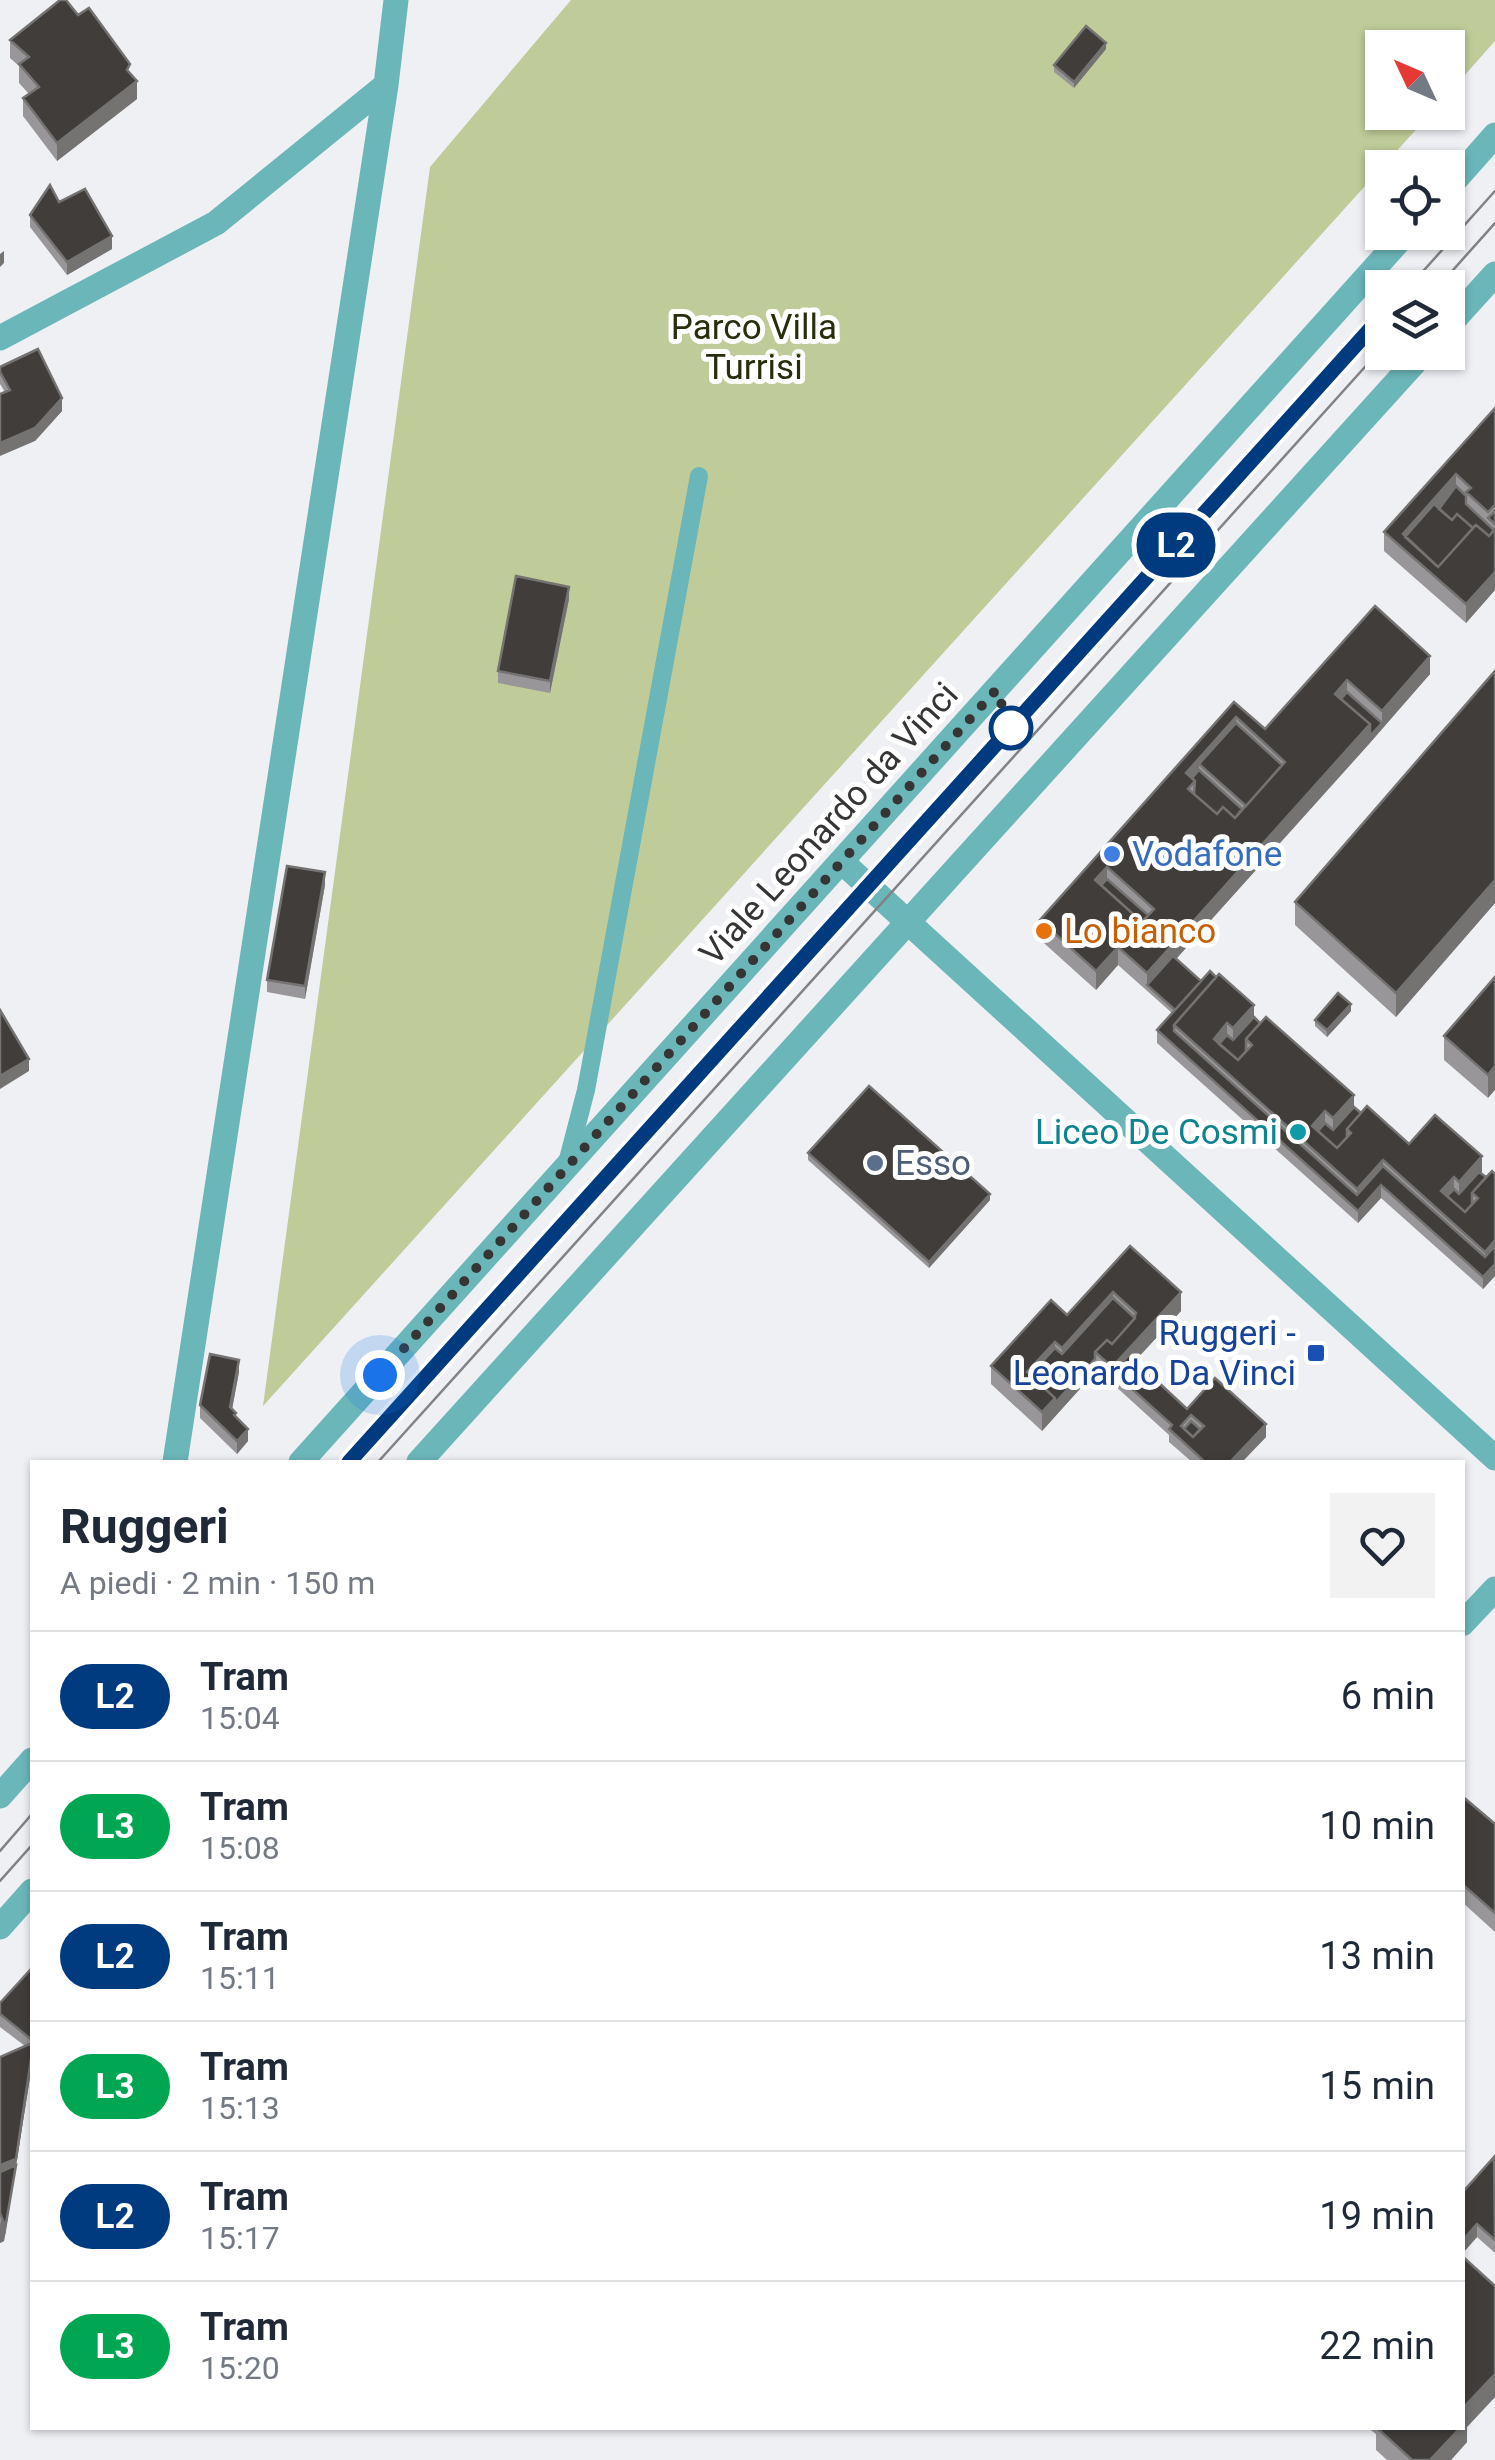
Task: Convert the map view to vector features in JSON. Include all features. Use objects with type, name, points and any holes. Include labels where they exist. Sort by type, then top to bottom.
[{"type":"street","points":[[175,1460],[396,0]]},
{"type":"street","points":[[0,338],[216,223],[386,85]]},
{"type":"street","points":[[1465,169],[1495,135]]},
{"type":"street","name":"Viale Leonardo da Vinci","points":[[303,1460],[1392,250]]},
{"type":"street","points":[[1465,307],[1495,274]]},
{"type":"street","points":[[422,1460],[1408,370]]},
{"type":"street","points":[[842,862],[1495,1458]]},
{"type":"street","points":[[1465,1621],[1495,1589]]},
{"type":"street","points":[[0,1796],[30,1762]]},
{"type":"street","points":[[0,1927],[30,1893]]},
{"type":"lane","points":[[564,1170],[590,1071],[699,476]]},
{"type":"green space","name":"Parco Villa Turrisi","points":[[571,0],[1495,0],[1495,41],[1465,75],[1465,30],[1365,30],[1365,130],[1416,130],[1398,150],[1365,150],[1365,186],[263,1406],[430,167]]},
{"type":"building","points":[[60,0],[66,0],[78,15],[89,8],[130,64],[127,70],[137,81],[57,143],[23,98],[39,87],[19,64],[29,57],[10,40]]},
{"type":"building","points":[[1086,26],[1106,43],[1074,82],[1054,65]]},
{"type":"building","points":[[50,185],[59,202],[85,189],[112,236],[67,262],[30,215]]},
{"type":"building","points":[[38,349],[62,398],[35,428],[0,443],[0,394],[10,390],[0,367]]},
{"type":"building","points":[[1495,408],[1495,505],[1488,512],[1466,492],[1471,488],[1456,474],[1403,534],[1438,567],[1476,525],[1489,536],[1495,529],[1495,572],[1466,604],[1384,532]]},
{"type":"building","points":[[1456,486],[1466,496],[1466,504],[1494,530],[1489,536],[1457,514],[1452,520],[1439,509]]},
{"type":"building","points":[[1434,504],[1452,520],[1457,514],[1473,528],[1438,567],[1405,537]]},
{"type":"building","points":[[516,576],[569,587],[550,681],[498,671]]},
{"type":"building","points":[[1375,606],[1430,656],[1382,711],[1347,680],[1335,694],[1370,724],[1147,973],[1118,947],[1096,971],[1040,920],[1234,702],[1265,729]],"holes":[[[1236,717],[1285,762],[1235,818],[1223,807],[1217,814],[1188,789],[1195,781],[1186,773]],[[1107,867],[1154,909],[1142,922],[1095,880]]]},
{"type":"building","points":[[1495,671],[1495,880],[1396,993],[1295,902]]},
{"type":"building","points":[[1347,692],[1382,723],[1370,736],[1370,724],[1341,699]]},
{"type":"building","points":[[1236,723],[1282,765],[1246,806],[1199,764]]},
{"type":"building","points":[[1199,770],[1242,809],[1235,818],[1223,807],[1217,814],[1194,794],[1192,778]]},
{"type":"building","points":[[287,866],[325,872],[305,986],[267,980]]},
{"type":"building","points":[[1107,879],[1148,915],[1142,922],[1101,885]]},
{"type":"building","points":[[1173,956],[1201,981],[1175,1010],[1147,985]]},
{"type":"building","points":[[1210,971],[1216,977],[1174,1025],[1174,1031],[1357,1195],[1383,1166],[1485,1257],[1495,1246],[1495,1264],[1483,1277],[1381,1185],[1358,1211],[1157,1030]]},
{"type":"building","name":"Liceo De Cosmi","points":[[1219,974],[1254,1005],[1233,1028],[1227,1023],[1214,1039],[1238,1060],[1252,1045],[1246,1039],[1266,1017],[1354,1095],[1333,1118],[1325,1111],[1312,1126],[1337,1148],[1367,1106],[1409,1144],[1435,1115],[1482,1156],[1459,1182],[1454,1177],[1441,1191],[1465,1212],[1478,1198],[1472,1193],[1492,1171],[1495,1174],[1495,1240],[1485,1252],[1383,1160],[1357,1189],[1174,1025]]},
{"type":"building","points":[[1495,977],[1495,1066],[1488,1075],[1444,1036]]},
{"type":"building","points":[[1338,993],[1351,1004],[1327,1030],[1315,1020]]},
{"type":"building","points":[[0,1010],[29,1059],[0,1076]]},
{"type":"building","points":[[1254,1017],[1260,1023],[1246,1039],[1246,1051],[1238,1060],[1219,1044],[1227,1035],[1233,1040]]},
{"type":"building","points":[[869,1086],[990,1194],[929,1262],[808,1153]]},
{"type":"building","points":[[1354,1107],[1361,1113],[1337,1148],[1318,1131],[1325,1123],[1333,1130]]},
{"type":"building","points":[[1479,1172],[1486,1177],[1472,1193],[1472,1204],[1465,1212],[1447,1196],[1454,1189],[1459,1194]]},
{"type":"building","points":[[1130,1246],[1181,1292],[1112,1367],[1095,1352],[1107,1340],[1112,1344],[1136,1313],[1113,1292],[1062,1348],[1055,1342],[1027,1372],[1055,1398],[1042,1412],[991,1366],[1051,1300],[1067,1315]]},
{"type":"building","points":[[1113,1298],[1135,1318],[1112,1344],[1107,1340],[1095,1352],[1095,1359],[1055,1403],[1055,1398],[1030,1375],[1055,1348],[1062,1354]]},
{"type":"building","points":[[210,1354],[239,1360],[230,1407],[248,1429],[237,1441],[200,1405]]},
{"type":"building","points":[[1129,1355],[1187,1409],[1215,1378],[1266,1424],[1232,1460],[1203,1460],[1169,1429],[1172,1425],[1113,1372]],"holes":[[[1191,1415],[1204,1426],[1193,1437],[1181,1426]]]},
{"type":"building","points":[[1191,1421],[1200,1429],[1193,1437],[1184,1429]]},
{"type":"building","points":[[1465,1799],[1495,1824],[1495,1913],[1465,1887]]},
{"type":"building","points":[[30,1970],[30,2038],[0,2014],[0,2003]]},
{"type":"building","points":[[30,2044],[16,2159],[0,2165],[0,2057]]},
{"type":"building","points":[[1494,2157],[1495,2240],[1477,2224],[1465,2238],[1465,2190]]},
{"type":"building","points":[[16,2165],[4,2235],[0,2172]]},
{"type":"building","points":[[1465,2259],[1495,2286],[1495,2374],[1465,2406]]},
{"type":"building","points":[[1379,2430],[1458,2430],[1430,2460],[1412,2460]]},
{"type":"tram line","points":[[1424,270],[1495,191]]},
{"type":"tram line","points":[[1453,270],[1495,223]]},
{"type":"tram line","points":[[351,1460],[1365,335]]},
{"type":"tram line","name":"L2","points":[[351,1460],[1365,335]]},
{"type":"tram line","points":[[380,1460],[1365,367]]},
{"type":"tram line","points":[[0,1851],[30,1816]]},
{"type":"tram line","points":[[0,1881],[30,1847]]},
{"type":"place","name":"Vodafone","points":[[1112,854]]},
{"type":"place","name":"Lo bianco","points":[[1044,931]]},
{"type":"place","name":"Liceo De Cosmi","points":[[1298,1132]]},
{"type":"place","name":"Esso","points":[[875,1163]]},
{"type":"place","name":"Ruggeri - Leonardo Da Vinci","points":[[1316,1353]]},
{"type":"route","points":[[380,1375],[996,690],[1011,728]]}]
